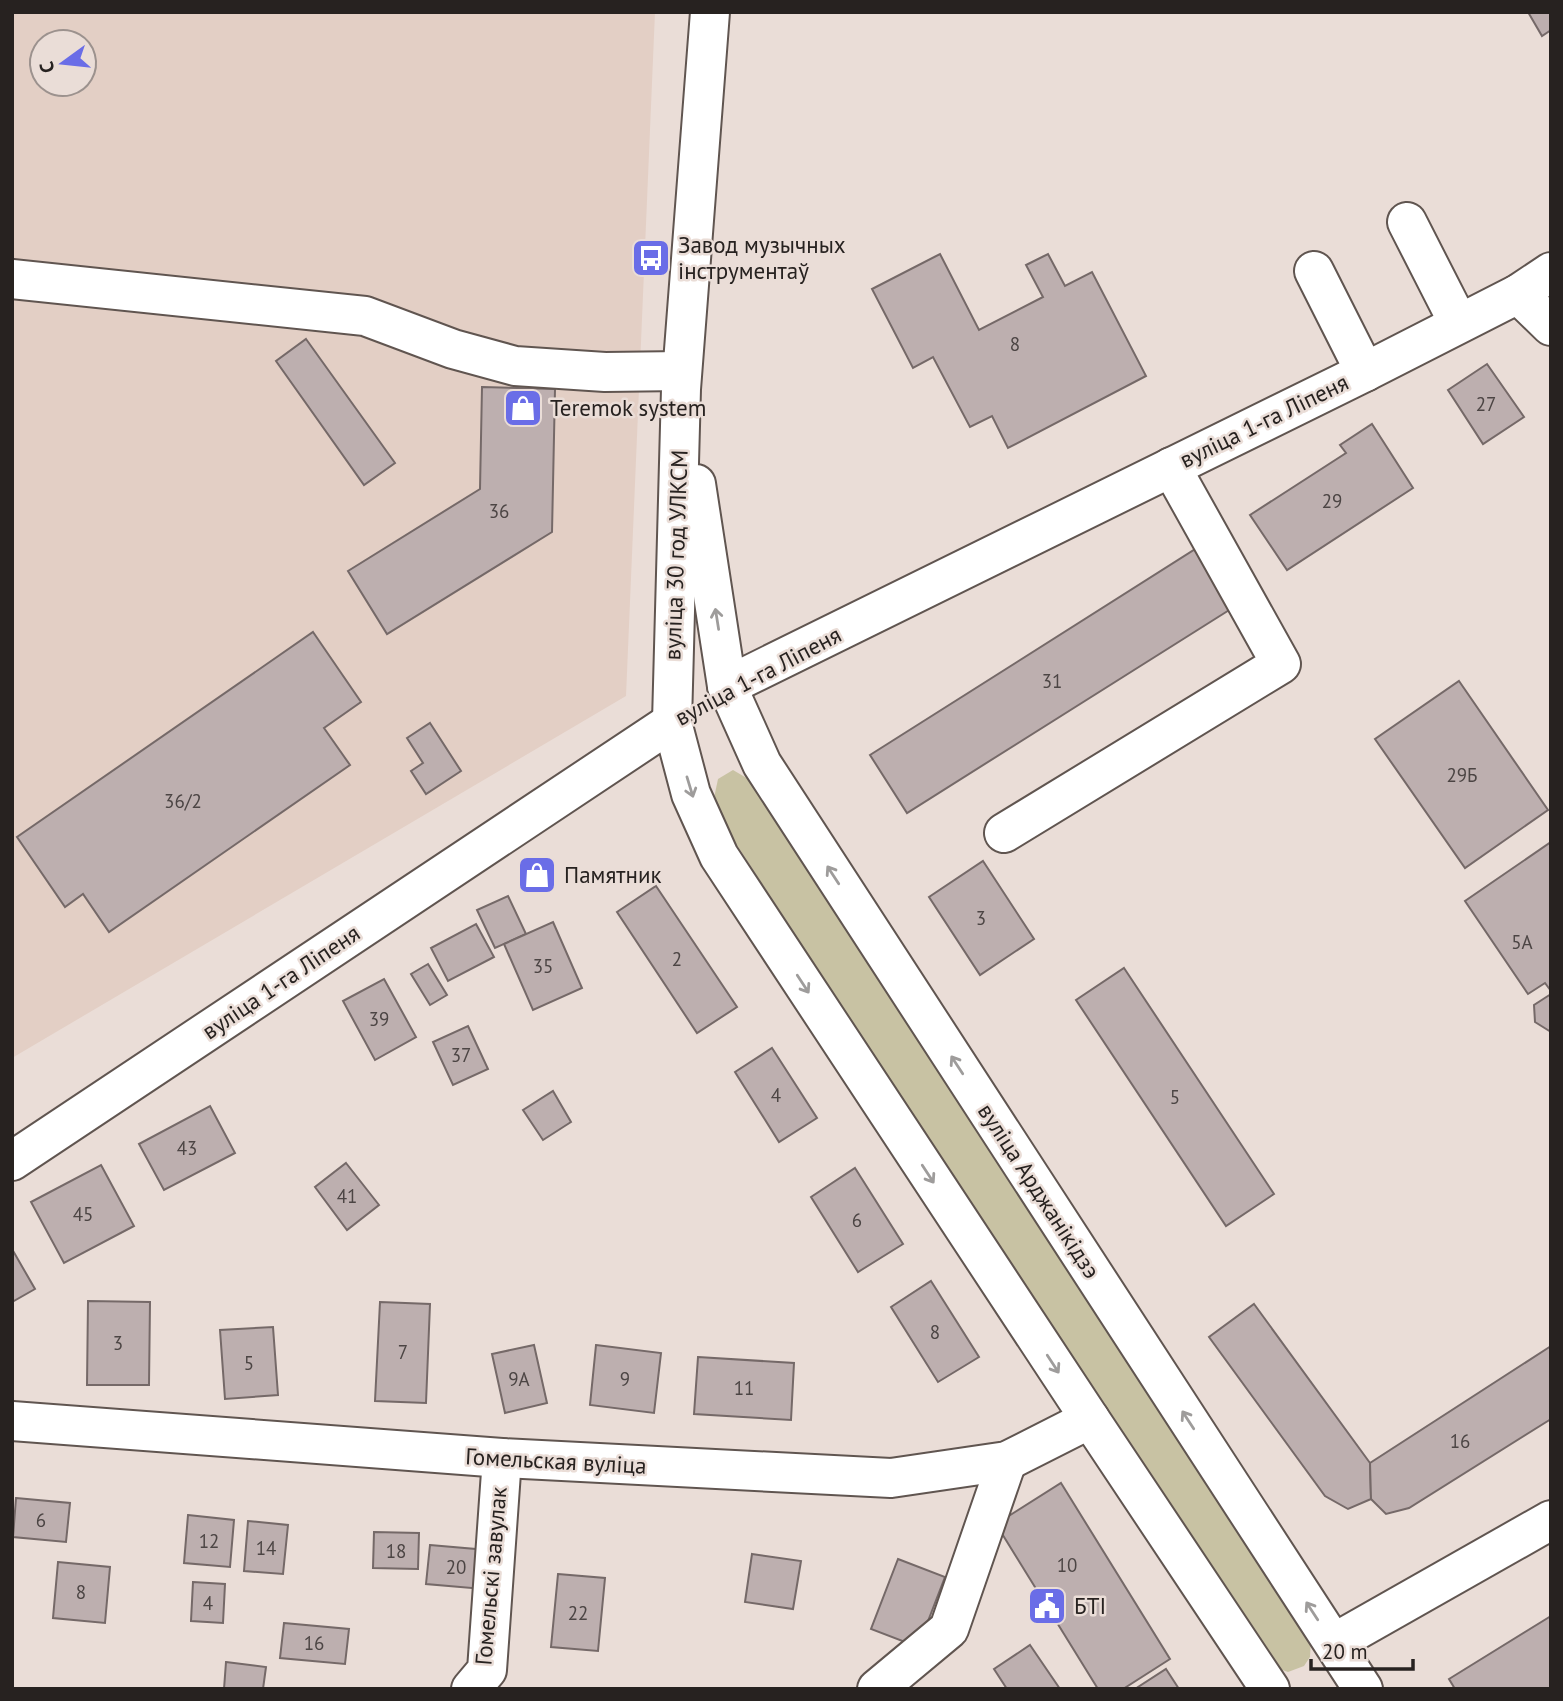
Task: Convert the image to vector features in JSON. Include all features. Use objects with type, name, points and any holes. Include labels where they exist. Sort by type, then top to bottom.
[{"type":"street","name":"вуліца 30 год УЛКСМ","points":[[671,722],[681,380],[710,12]]},
{"type":"street","points":[[1407,222],[1458,322]]},
{"type":"street","points":[[1314,271],[1365,372]]},
{"type":"street","name":"вуліца 1-га Ліпеня","points":[[12,1161],[727,686],[1365,372],[1458,322],[1518,294],[1551,272]]},
{"type":"street","points":[[12,279],[365,316],[453,349],[515,366],[681,380]]},
{"type":"street","points":[[1518,294],[1551,326]]},
{"type":"street","name":"вуліца 30 год УЛКСМ","points":[[681,380],[727,686]]},
{"type":"street","points":[[1004,834],[1281,664],[1171,467]]},
{"type":"street","name":"вуліца Арджанікідзэ","points":[[727,686],[762,764],[1345,1673]]},
{"type":"street","points":[[671,722],[691,794],[719,856],[1270,1689]]},
{"type":"street","name":"Гомельская вуліца","points":[[12,1422],[502,1458],[891,1478],[1007,1461],[1090,1419]]},
{"type":"street","name":"Гомельскі завулак","points":[[471,1689],[486,1670],[502,1458]]},
{"type":"street","points":[[877,1689],[949,1629],[1007,1461]]},
{"type":"street","points":[[1345,1673],[1551,1520]]},
{"type":"shaded area","points":[[12,12],[655,12],[626,696],[12,1058]]},
{"type":"shaded area","points":[[733,770],[750,780],[1311,1639],[1310,1657],[1304,1666],[1288,1672],[1271,1666],[720,819],[714,798],[718,779]]},
{"type":"building","points":[[1528,12],[1551,12],[1551,30],[1542,36]]},
{"type":"building","points":[[940,254],[979,330],[1043,297],[1026,265],[1048,254],[1065,286],[1092,272],[1146,376],[1008,448],[992,416],[970,427],[933,357],[913,368],[872,289]]},
{"type":"building","points":[[306,339],[395,463],[364,485],[276,361]]},
{"type":"building","points":[[1487,364],[1524,417],[1483,444],[1448,390]]},
{"type":"building","points":[[482,387],[555,389],[552,532],[387,634],[348,571],[480,489]]},
{"type":"building","points":[[1372,424],[1413,488],[1287,570],[1250,515],[1346,453],[1340,445]]},
{"type":"building","points":[[1197,548],[1234,607],[907,813],[870,755]]},
{"type":"building","points":[[313,632],[361,702],[324,728],[350,765],[109,932],[83,894],[65,907],[17,837]]},
{"type":"building","points":[[1459,681],[1548,810],[1465,868],[1375,739]]},
{"type":"building","points":[[430,723],[461,771],[426,794],[411,771],[423,763],[407,738]]},
{"type":"building","points":[[1551,842],[1551,991],[1545,983],[1528,994],[1465,901]]},
{"type":"building","points":[[983,861],[1034,939],[980,975],[929,897]]},
{"type":"building","points":[[656,886],[737,1007],[697,1033],[617,912]]},
{"type":"building","points":[[508,896],[526,934],[495,948],[477,910]]},
{"type":"building","points":[[553,922],[582,988],[533,1010],[504,944]]},
{"type":"building","points":[[476,924],[494,957],[448,981],[431,948]]},
{"type":"building","points":[[428,964],[447,995],[430,1005],[411,974]]},
{"type":"building","points":[[1124,968],[1274,1194],[1226,1226],[1076,1000]]},
{"type":"building","points":[[384,979],[416,1037],[375,1060],[343,1001]]},
{"type":"building","points":[[1551,994],[1551,1032],[1535,1022],[1534,1005]]},
{"type":"building","points":[[468,1026],[488,1069],[453,1085],[433,1042]]},
{"type":"building","points":[[772,1048],[817,1118],[779,1142],[735,1072]]},
{"type":"building","points":[[553,1091],[571,1122],[543,1140],[523,1110]]},
{"type":"building","points":[[210,1106],[235,1153],[164,1190],[139,1144]]},
{"type":"building","points":[[346,1163],[379,1205],[347,1230],[315,1187]]},
{"type":"building","points":[[101,1165],[134,1226],[64,1263],[31,1202]]},
{"type":"building","points":[[855,1168],[903,1244],[858,1272],[811,1197]]},
{"type":"building","points":[[12,1249],[35,1289],[12,1302]]},
{"type":"building","points":[[931,1281],[979,1357],[938,1382],[891,1307]]},
{"type":"building","points":[[88,1301],[150,1302],[149,1385],[87,1385]]},
{"type":"building","points":[[380,1302],[430,1304],[426,1403],[375,1401]]},
{"type":"building","points":[[1254,1304],[1370,1463],[1371,1499],[1348,1509],[1325,1496],[1209,1337]]},
{"type":"building","points":[[273,1327],[278,1395],[225,1399],[220,1330]]},
{"type":"building","points":[[534,1345],[547,1403],[505,1413],[492,1354]]},
{"type":"building","points":[[596,1345],[661,1353],[654,1413],[590,1405]]},
{"type":"building","points":[[1551,1346],[1551,1419],[1409,1508],[1386,1514],[1371,1499],[1370,1463]]},
{"type":"building","points":[[698,1357],[794,1363],[791,1420],[694,1414]]},
{"type":"building","points":[[1061,1483],[1170,1659],[1123,1689],[1098,1689],[996,1524]]},
{"type":"building","points":[[16,1498],[70,1503],[66,1542],[13,1537]]},
{"type":"building","points":[[188,1515],[234,1520],[230,1567],[184,1563]]},
{"type":"building","points":[[248,1521],[288,1525],[283,1574],[244,1571]]},
{"type":"building","points":[[374,1532],[419,1533],[418,1569],[373,1568]]},
{"type":"building","points":[[430,1545],[487,1550],[483,1589],[426,1584]]},
{"type":"building","points":[[752,1554],[801,1561],[793,1609],[745,1602]]},
{"type":"building","points":[[898,1559],[945,1577],[918,1647],[871,1629]]},
{"type":"building","points":[[58,1562],[110,1567],[105,1623],[53,1618]]},
{"type":"building","points":[[558,1574],[605,1578],[598,1651],[551,1647]]},
{"type":"building","points":[[193,1582],[225,1584],[223,1623],[191,1621]]},
{"type":"building","points":[[1551,1616],[1551,1689],[1455,1689],[1449,1679]]},
{"type":"building","points":[[284,1623],[349,1629],[345,1664],[280,1658]]},
{"type":"building","points":[[1030,1645],[1060,1689],[1007,1689],[994,1669]]},
{"type":"building","points":[[226,1662],[266,1667],[263,1689],[224,1689]]},
{"type":"building","points":[[1166,1669],[1179,1689],[1135,1689]]},
{"type":"place","name":"Завод музычных інструментаў","points":[[651,258]]},
{"type":"place","name":"Teremok system","points":[[523,408]]},
{"type":"place","name":"Памятник","points":[[537,875]]},
{"type":"place","name":"БТІ","points":[[1047,1606]]}]
